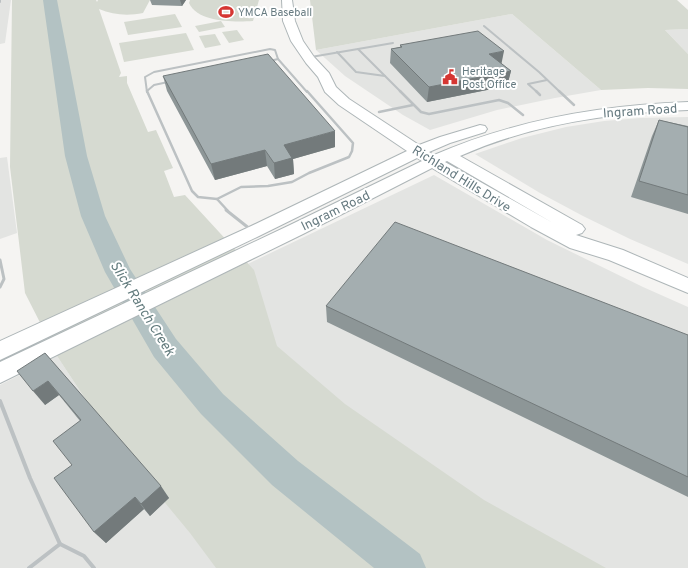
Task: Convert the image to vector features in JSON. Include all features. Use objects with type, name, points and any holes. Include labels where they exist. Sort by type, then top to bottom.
[{"type":"main road","name":"Richland Hills Drive","points":[[287,0],[289,21],[297,41],[324,76],[330,89],[344,102],[433,153]]},
{"type":"main road","name":"Richland Hills Drive","points":[[324,76],[342,85],[433,153],[537,224],[577,243],[616,255],[688,286]]},
{"type":"main road","name":"Ingram Road","points":[[433,153],[535,125],[579,110],[644,98],[688,97]]},
{"type":"main road","name":"Ingram Road","points":[[0,373],[53,336],[433,153],[524,115],[579,110],[688,106]]},
{"type":"main road","name":"Ingram Road","points":[[0,351],[53,336]]},
{"type":"lane","points":[[484,26],[547,80],[579,110]]},
{"type":"lane","points":[[309,58],[393,43]]},
{"type":"lane","points":[[270,49],[276,50],[278,59],[353,143],[352,151],[349,157],[309,173],[292,182],[268,186],[241,187],[217,199],[198,197],[192,191],[147,92],[144,77],[154,72],[270,49]]},
{"type":"lane","points":[[358,49],[421,112],[433,114],[499,100],[508,103],[524,115]]},
{"type":"lane","points":[[337,52],[356,72],[385,76]]},
{"type":"lane","points":[[270,61],[278,59]]},
{"type":"lane","points":[[540,95],[528,84],[547,80]]},
{"type":"lane","points":[[147,92],[154,85],[170,82]]},
{"type":"lane","points":[[379,112],[413,104]]},
{"type":"lane","points":[[217,199],[226,210],[259,238]]},
{"type":"lane","points":[[0,260],[4,279],[0,287]]},
{"type":"lane","points":[[0,401],[30,478],[60,544],[84,556],[94,568]]},
{"type":"lane","points":[[29,568],[60,544]]},
{"type":"shaded area","points":[[0,0],[11,0],[5,43],[0,44]]},
{"type":"shaded area","points":[[12,0],[96,0],[97,2],[98,0],[150,0],[143,13],[110,13],[99,9],[121,73],[119,77],[127,76],[127,83],[148,132],[156,130],[173,168],[164,171],[174,197],[185,195],[254,270],[277,346],[345,404],[484,500],[606,568],[216,568],[190,533],[109,435],[57,356],[25,293],[10,167]]},
{"type":"shaded area","name":"YMCA Baseball","points":[[190,0],[259,0],[253,21],[227,21],[208,18],[200,14],[194,10],[189,3]]},
{"type":"shaded area","points":[[310,0],[677,0],[688,10],[688,29],[665,30],[688,54],[688,89],[648,88],[601,90],[512,14],[316,50]]},
{"type":"shaded area","points":[[175,14],[182,27],[128,35],[124,22]]},
{"type":"shaded area","points":[[512,14],[601,90],[497,110],[430,130],[403,115],[345,76],[316,50]]},
{"type":"shaded area","points":[[221,21],[225,27],[199,32],[195,26]]},
{"type":"shaded area","points":[[688,29],[688,54],[665,30]]},
{"type":"shaded area","points":[[237,30],[244,40],[229,43],[222,32]]},
{"type":"shaded area","points":[[186,33],[194,50],[124,62],[119,43]]},
{"type":"shaded area","points":[[215,34],[221,45],[205,48],[199,36]]},
{"type":"shaded area","points":[[688,117],[688,264],[630,239],[583,216],[540,193],[475,154],[522,138],[566,127],[604,121],[640,118]]},
{"type":"shaded area","points":[[7,157],[17,233],[0,239],[0,158]]},
{"type":"shaded area","points":[[434,175],[547,240],[643,287],[688,307],[688,568],[586,568],[335,411],[214,280]]},
{"type":"shaded area","points":[[57,356],[109,435],[224,568],[0,568],[0,385]]},
{"type":"building","name":"Heritage Post Office","points":[[478,31],[504,51],[489,54],[511,71],[429,87],[391,49],[402,47],[400,45]]},
{"type":"building","points":[[268,54],[335,131],[284,145],[292,158],[274,163],[265,150],[211,164],[163,76]]},
{"type":"building","points":[[659,120],[688,127],[688,195],[639,181]]},
{"type":"building","points":[[395,222],[688,335],[688,477],[326,306]]},
{"type":"building","points":[[45,353],[161,486],[141,504],[135,497],[94,532],[54,478],[72,465],[53,441],[81,420],[48,381],[33,391],[17,371]]},
{"type":"waterway","name":"Slick Ranch Creek","points":[[50,0],[76,156],[93,216],[118,272],[165,348],[212,404],[285,473],[406,568]]},
{"type":"place","name":"YMCA Baseball","points":[[226,12]]},
{"type":"place","name":"Heritage Post Office","points":[[450,77]]}]
